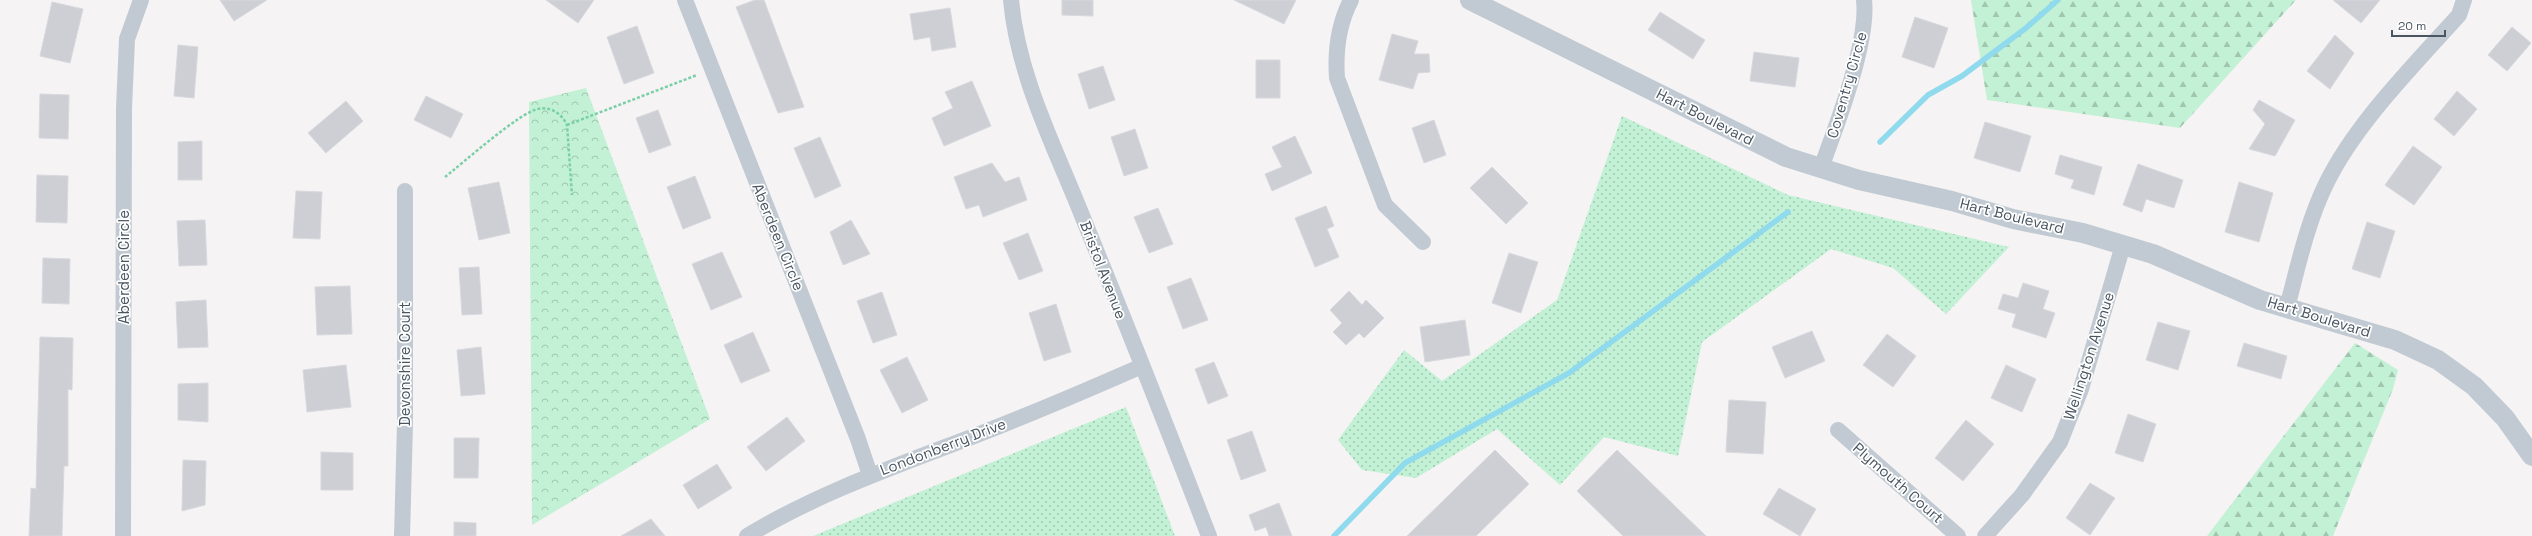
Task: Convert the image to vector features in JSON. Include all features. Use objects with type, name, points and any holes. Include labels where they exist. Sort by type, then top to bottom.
[{"type":"street","name":"Aberdeen Circle","points":[[123,536],[124,108],[127,39],[141,0]]},
{"type":"street","name":"Aberdeen Circle","points":[[684,0],[858,439],[870,475]]},
{"type":"street","name":"Bristol Avenue","points":[[1011,0],[1018,50],[1027,76],[1209,536]]},
{"type":"street","points":[[1351,0],[1339,31],[1335,55],[1337,78],[1385,205],[1423,242]]},
{"type":"street","name":"Hart Boulevard","points":[[1470,0],[1748,140],[1786,157],[1859,180],[1952,201],[2013,219],[2084,233],[2152,254],[2260,300],[2395,340],[2438,360],[2474,386],[2505,418],[2532,456]]},
{"type":"street","name":"Coventry Circle","points":[[1821,168],[1837,121],[1864,29],[1864,0]]},
{"type":"street","points":[[2287,308],[2309,225],[2326,184],[2338,162],[2369,117],[2459,15],[2464,0]]},
{"type":"street","name":"Devonshire Court","points":[[402,536],[405,424],[405,191]]},
{"type":"street","name":"Wellington Avenue","points":[[1985,536],[2022,495],[2060,442],[2081,389],[2123,245]]},
{"type":"street","name":"Londonberry Drive","points":[[747,536],[817,498],[870,475],[997,427],[1142,366]]},
{"type":"street","name":"Plymouth Court","points":[[1838,430],[1958,536]]},
{"type":"path","points":[[567,125],[711,69]]},
{"type":"path","points":[[445,177],[521,118],[537,109],[550,108],[563,117],[567,125],[572,195]]},
{"type":"green space","points":[[1971,0],[2296,0],[2180,128],[1987,100]]},
{"type":"green space","points":[[586,88],[710,419],[532,525],[529,102]]},
{"type":"green space","points":[[1622,116],[1788,195],[2009,247],[1946,314],[1893,268],[1831,249],[1702,342],[1678,456],[1604,437],[1560,485],[1497,429],[1416,478],[1362,470],[1338,440],[1404,350],[1442,381],[1557,300]]},
{"type":"green space","points":[[2355,343],[2398,370],[2393,389],[2333,536],[2207,536]]},
{"type":"green space","points":[[1126,407],[1175,536],[813,536]]},
{"type":"building","points":[[220,0],[267,0],[234,21]]},
{"type":"building","points":[[546,0],[594,0],[578,23]]},
{"type":"building","points":[[755,0],[764,0],[804,107],[778,113],[736,7]]},
{"type":"building","points":[[1062,0],[1093,0],[1093,16],[1062,15]]},
{"type":"building","points":[[1234,0],[1296,0],[1284,24]]},
{"type":"building","points":[[2333,0],[2380,0],[2361,23]]},
{"type":"building","points":[[52,2],[83,9],[70,63],[40,56]]},
{"type":"building","points":[[950,8],[956,47],[932,51],[930,37],[914,40],[910,14]]},
{"type":"building","points":[[1660,12],[1705,40],[1693,59],[1648,30]]},
{"type":"building","points":[[1915,17],[1948,28],[1934,68],[1902,57]]},
{"type":"building","points":[[637,26],[654,73],[624,84],[607,37]]},
{"type":"building","points":[[2512,27],[2531,43],[2507,71],[2488,55]]},
{"type":"building","points":[[1392,34],[1418,41],[1414,54],[1429,54],[1430,72],[1418,73],[1413,89],[1379,80]]},
{"type":"building","points":[[2335,35],[2354,53],[2330,89],[2307,71]]},
{"type":"building","points":[[178,45],[198,47],[194,98],[174,96]]},
{"type":"building","points":[[1754,52],[1799,58],[1795,87],[1750,81]]},
{"type":"building","points":[[1256,60],[1280,60],[1280,98],[1256,98]]},
{"type":"building","points":[[1103,66],[1115,100],[1089,109],[1078,74]]},
{"type":"building","points":[[972,81],[991,126],[944,146],[932,118],[953,108],[945,92]]},
{"type":"building","points":[[2457,91],[2477,109],[2454,136],[2434,119]]},
{"type":"building","points":[[40,94],[69,95],[68,139],[39,138]]},
{"type":"building","points":[[426,96],[463,114],[451,138],[414,120]]},
{"type":"building","points":[[2259,100],[2295,120],[2275,156],[2249,149],[2265,124],[2253,110]]},
{"type":"building","points":[[346,101],[363,121],[326,153],[308,133]]},
{"type":"building","points":[[658,110],[671,145],[649,153],[636,118]]},
{"type":"building","points":[[1434,120],[1446,155],[1424,163],[1412,128]]},
{"type":"building","points":[[1985,122],[2031,136],[2020,172],[1974,158]]},
{"type":"building","points":[[1135,129],[1148,168],[1124,176],[1111,137]]},
{"type":"building","points":[[1295,136],[1312,173],[1272,191],[1265,174],[1282,167],[1272,147]]},
{"type":"building","points":[[820,137],[841,186],[815,198],[794,148]]},
{"type":"building","points":[[202,141],[202,180],[178,180],[178,142]]},
{"type":"building","points":[[2413,146],[2442,167],[2414,205],[2385,185]]},
{"type":"building","points":[[2060,155],[2102,167],[2094,195],[2071,188],[2074,180],[2055,174]]},
{"type":"building","points":[[992,163],[1005,182],[1019,177],[1027,200],[983,217],[979,205],[966,209],[954,177]]},
{"type":"building","points":[[2138,164],[2183,180],[2174,208],[2146,199],[2142,212],[2123,205]]},
{"type":"building","points":[[1492,167],[1528,203],[1506,224],[1470,188]]},
{"type":"building","points":[[37,175],[68,176],[67,223],[36,222]]},
{"type":"building","points":[[695,176],[711,218],[683,229],[667,187]]},
{"type":"building","points":[[499,182],[510,233],[479,240],[468,188]]},
{"type":"building","points":[[2239,182],[2273,193],[2259,242],[2225,232]]},
{"type":"building","points":[[296,191],[322,192],[320,239],[293,238]]},
{"type":"building","points":[[1326,206],[1334,226],[1327,229],[1339,257],[1315,267],[1295,218]]},
{"type":"building","points":[[1158,208],[1173,244],[1149,253],[1134,217]]},
{"type":"building","points":[[205,220],[207,265],[179,266],[177,221]]},
{"type":"building","points":[[851,220],[870,254],[843,265],[830,232]]},
{"type":"building","points":[[2367,222],[2395,231],[2380,278],[2352,269]]},
{"type":"building","points":[[1028,233],[1043,271],[1019,280],[1003,243]]},
{"type":"building","points":[[722,252],[742,297],[711,310],[692,264]]},
{"type":"building","points":[[1509,253],[1538,262],[1521,313],[1492,303]]},
{"type":"building","points":[[43,258],[70,259],[69,304],[42,303]]},
{"type":"building","points":[[479,267],[482,314],[462,315],[459,268]]},
{"type":"building","points":[[1191,278],[1208,320],[1183,329],[1167,287]]},
{"type":"building","points":[[2023,283],[2049,291],[2043,309],[2055,313],[2046,338],[2012,327],[2016,314],[1998,309],[2003,294],[2018,298]]},
{"type":"building","points":[[350,286],[352,334],[317,335],[315,287]]},
{"type":"building","points":[[1349,291],[1362,305],[1366,300],[1384,318],[1364,338],[1359,333],[1346,345],[1333,332],[1342,323],[1330,310]]},
{"type":"building","points":[[882,292],[897,335],[873,343],[857,301]]},
{"type":"building","points":[[206,300],[208,347],[178,348],[176,302]]},
{"type":"building","points":[[1056,304],[1071,352],[1044,361],[1029,313]]},
{"type":"building","points":[[1465,320],[1470,355],[1425,362],[1420,327]]},
{"type":"building","points":[[2158,322],[2190,331],[2178,370],[2146,360]]},
{"type":"building","points":[[1812,331],[1825,361],[1785,378],[1772,347]]},
{"type":"building","points":[[753,332],[770,371],[741,383],[724,345]]},
{"type":"building","points":[[1887,334],[1916,356],[1893,387],[1863,365]]},
{"type":"building","points":[[40,337],[73,338],[72,390],[68,389],[68,466],[64,466],[62,536],[29,536],[31,488],[36,489]]},
{"type":"building","points":[[2244,343],[2287,356],[2281,379],[2237,366]]},
{"type":"building","points":[[481,347],[485,394],[461,396],[457,350]]},
{"type":"building","points":[[907,357],[928,400],[902,413],[880,370]]},
{"type":"building","points":[[1214,362],[1228,396],[1208,404],[1195,369]]},
{"type":"building","points":[[346,365],[351,407],[307,412],[303,370]]},
{"type":"building","points":[[2006,365],[2036,379],[2022,412],[1991,398]]},
{"type":"building","points":[[208,383],[208,422],[178,420],[178,384]]},
{"type":"building","points":[[1729,400],[1766,402],[1763,454],[1726,452]]},
{"type":"building","points":[[2128,414],[2156,424],[2143,462],[2115,453]]},
{"type":"building","points":[[787,417],[805,441],[766,471],[747,447]]},
{"type":"building","points":[[1966,420],[1994,444],[1963,481],[1935,458]]},
{"type":"building","points":[[1252,431],[1266,471],[1241,480],[1227,440]]},
{"type":"building","points":[[454,438],[479,438],[478,478],[454,478]]},
{"type":"building","points":[[1495,450],[1529,484],[1476,536],[1407,536]]},
{"type":"building","points":[[1617,450],[1706,536],[1623,536],[1577,491]]},
{"type":"building","points":[[321,452],[353,453],[353,490],[321,490]]},
{"type":"building","points":[[183,460],[206,461],[205,505],[182,511]]},
{"type":"building","points":[[717,464],[732,488],[698,509],[683,485]]},
{"type":"building","points":[[2090,483],[2115,498],[2090,535],[2066,518]]},
{"type":"building","points":[[1779,488],[1816,509],[1800,536],[1763,514]]},
{"type":"building","points":[[1279,503],[1292,536],[1269,536],[1266,527],[1255,531],[1249,515]]},
{"type":"building","points":[[651,519],[665,536],[621,536]]},
{"type":"building","points":[[454,522],[476,523],[476,536],[454,536]]},
{"type":"waterway","points":[[1880,142],[1928,95],[1962,76],[2026,28],[2058,0]]},
{"type":"waterway","points":[[1334,536],[1405,463],[1569,373],[1788,212]]}]
